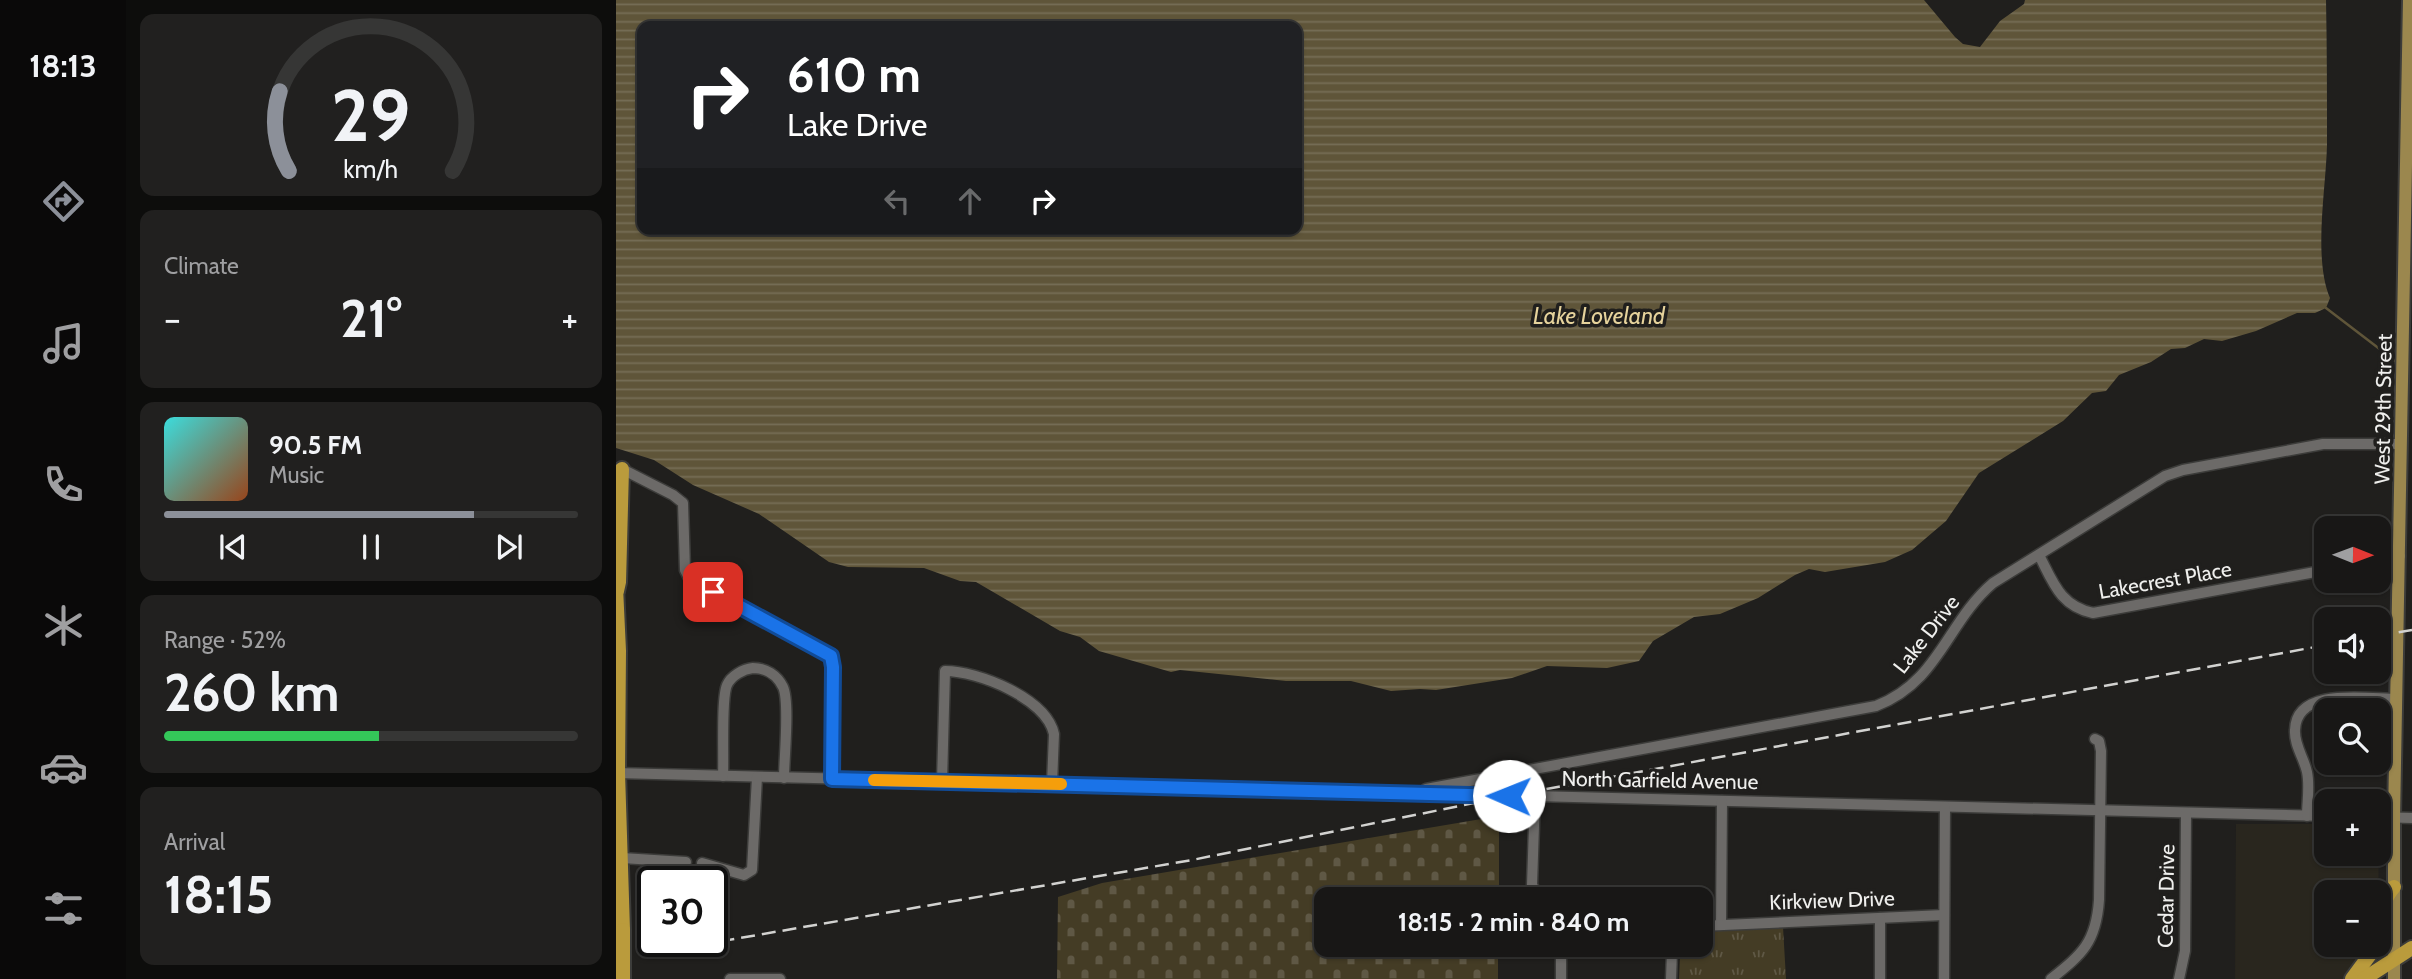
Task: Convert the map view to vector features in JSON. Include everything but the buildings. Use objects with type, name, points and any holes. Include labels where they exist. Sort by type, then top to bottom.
[{"type":"highway","points":[[619,468],[619,582],[616,589],[617,773],[622,858],[623,979]]},
{"type":"highway","points":[[2391,891],[2394,887]]},
{"type":"highway","points":[[2364,979],[2412,948]]},
{"type":"highway","points":[[2352,979],[2368,957]]},
{"type":"highway","points":[[2379,979],[2394,961]]},
{"type":"main road","name":"West 29th Street","points":[[2394,979],[2394,818],[2401,444],[2407,413],[2402,384],[2409,172],[2409,0]]},
{"type":"street","name":"Lake Drive","points":[[1408,793],[1855,711],[1886,702],[1916,683],[1987,588],[2171,473],[2323,443],[2401,444]]},
{"type":"street","points":[[619,468],[684,503],[685,570],[690,580],[831,656],[832,779]]},
{"type":"street","name":"Lakecrest Place","points":[[2039,555],[2064,598],[2080,610],[2093,613],[2314,572]]},
{"type":"street","points":[[2391,558],[2400,556]]},
{"type":"street","points":[[723,776],[726,687],[736,675],[749,668],[756,668],[769,671],[783,688],[784,778]]},
{"type":"street","points":[[942,782],[945,671],[953,671],[987,678],[1043,711],[1054,734],[1052,784]]},
{"type":"street","points":[[2306,816],[2307,769],[2295,739],[2294,729],[2297,718],[2304,709],[2311,703],[2331,698],[2397,699]]},
{"type":"street","points":[[2051,979],[2081,954],[2094,933],[2099,900],[2101,751],[2099,741],[2095,739]]},
{"type":"street","name":"North Garfield Avenue","points":[[617,773],[2314,816]]},
{"type":"street","points":[[702,863],[744,875],[752,870],[757,777]]},
{"type":"street","points":[[1533,887],[1535,796]]},
{"type":"street","points":[[1721,924],[1722,801]]},
{"type":"street","points":[[1944,979],[1945,807]]},
{"type":"street","name":"Cedar Drive","points":[[2179,979],[2185,951],[2186,813]]},
{"type":"street","points":[[2391,818],[2412,818]]},
{"type":"street","points":[[622,858],[686,862]]},
{"type":"street","name":"Kirkview Drive","points":[[1713,925],[1944,915]]},
{"type":"street","points":[[1880,918],[1880,979]]},
{"type":"street","points":[[1561,957],[1561,979]]},
{"type":"street","points":[[1671,979],[1672,957]]},
{"type":"street","points":[[730,978],[780,979]]},
{"type":"shaded area","points":[[2236,824],[2314,824],[2314,866],[2379,866],[2378,880],[2314,880],[2314,957],[2364,957],[2344,979],[2235,979]]},
{"type":"green space","points":[[1499,816],[1499,887],[1314,887],[1314,957],[1498,957],[1498,979],[1057,979],[1058,897],[1102,883]]},
{"type":"green space","points":[[1783,927],[1786,979],[1679,979],[1680,957],[1713,957],[1713,930]]},
{"type":"water","name":"Lake Loveland","points":[[616,0],[1924,0],[1963,44],[1980,47],[2000,21],[2024,4],[2025,0],[2326,0],[2327,145],[2321,244],[2325,282],[2330,298],[2326,308],[2315,313],[2297,313],[2256,331],[2222,341],[2204,339],[2185,348],[2171,349],[2151,362],[2119,375],[2106,391],[2092,393],[2063,421],[1979,473],[1946,521],[1912,550],[1885,562],[1825,572],[1809,569],[1758,598],[1720,614],[1694,617],[1653,641],[1639,661],[1607,668],[1547,666],[1512,678],[1436,690],[1391,691],[1351,681],[1286,681],[1180,670],[1171,672],[1099,651],[1080,637],[1060,631],[976,582],[960,581],[924,568],[848,567],[829,562],[759,514],[693,485],[654,460],[616,448]]},
{"type":"waterway","points":[[2326,308],[2398,363]]},
{"type":"railway","points":[[2391,634],[2412,630]]},
{"type":"railway","points":[[616,952],[711,943],[1192,860],[1509,796],[2314,647]]},
{"type":"slow traffic","points":[[874,780],[1061,784]]},
{"type":"route","points":[[713,592],[831,656],[832,779],[1509,796]]}]
